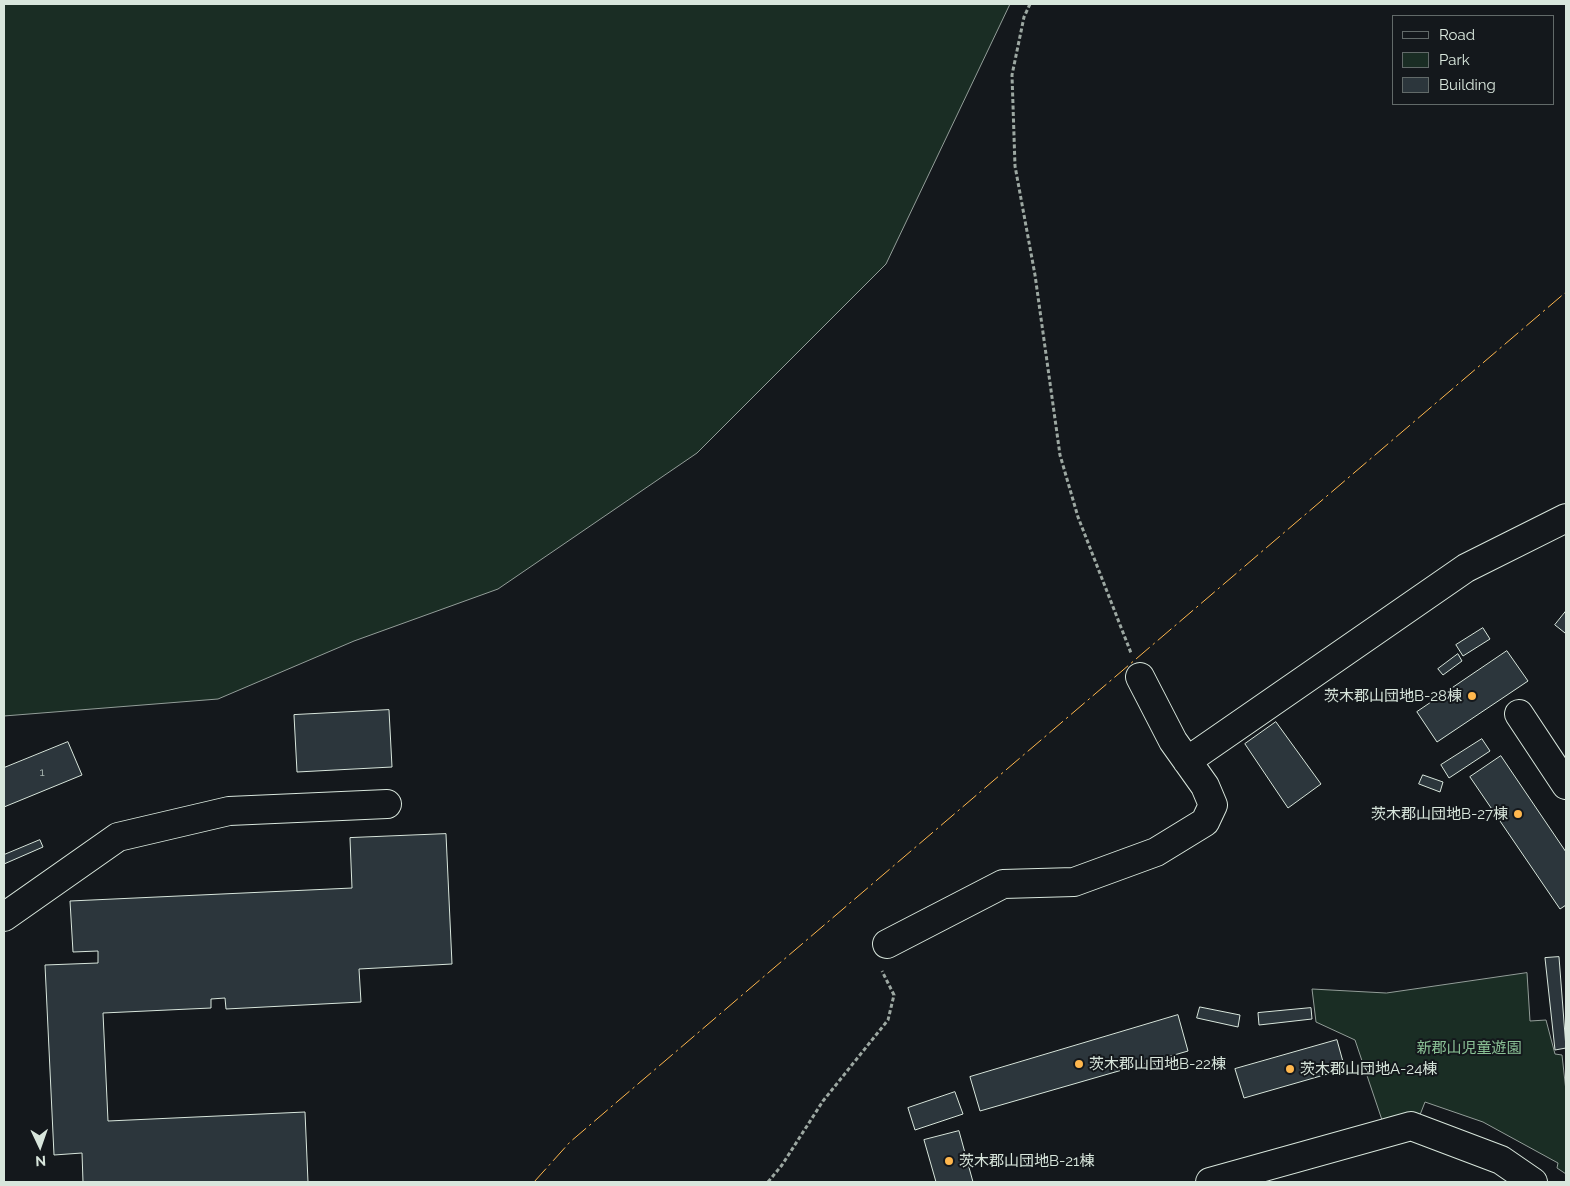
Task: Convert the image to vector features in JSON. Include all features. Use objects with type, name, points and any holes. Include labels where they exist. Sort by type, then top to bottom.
[{"type":"street","points":[[1187,761],[1466,568],[1566,518]]},
{"type":"street","points":[[887,944],[1003,884],[1074,882],[1156,852],[1205,822],[1213,805],[1205,786],[1173,741],[1140,676]]},
{"type":"street","points":[[1518,714],[1566,785]]},
{"type":"street","points":[[4,917],[118,837],[229,811],[387,804]]},
{"type":"street","points":[[1210,1182],[1411,1126],[1502,1160],[1533,1182]]},
{"type":"path","points":[[1030,4],[1024,17],[1012,75],[1015,166],[1035,275],[1060,455],[1078,517],[1140,676]]},
{"type":"path","points":[[768,1182],[782,1165],[823,1101],[888,1020],[894,995],[879,966],[887,944]]},
{"type":"green space","points":[[4,4],[1010,4],[886,264],[697,453],[498,589],[354,641],[218,699],[4,716]]},
{"type":"green space","name":"新郡山児童遊園","points":[[1527,973],[1530,1021],[1546,1020],[1555,1054],[1562,1055],[1566,1091],[1566,1174],[1557,1168],[1558,1163],[1483,1122],[1425,1102],[1418,1120],[1382,1120],[1355,1040],[1316,1022],[1312,989],[1386,993]]},
{"type":"building","points":[[1566,611],[1566,631],[1565,633],[1555,625]]},
{"type":"building","points":[[1483,628],[1490,639],[1463,656],[1456,645]]},
{"type":"building","name":"茨木郡山団地B-28棟","points":[[1507,651],[1528,681],[1437,742],[1417,712]]},
{"type":"building","points":[[1458,654],[1462,661],[1443,675],[1438,669]]},
{"type":"building","points":[[389,710],[392,767],[297,772],[294,715]]},
{"type":"building","points":[[1276,722],[1321,784],[1288,808],[1245,744]]},
{"type":"building","points":[[1482,739],[1490,751],[1449,778],[1441,765]]},
{"type":"building","points":[[68,742],[82,775],[4,807],[4,768]]},
{"type":"building","name":"茨木郡山団地B-27棟","points":[[1501,756],[1566,852],[1566,905],[1560,909],[1470,777]]},
{"type":"building","points":[[1423,775],[1443,782],[1440,792],[1419,784]]},
{"type":"building","points":[[446,834],[452,964],[359,969],[361,1002],[226,1009],[225,998],[211,999],[211,1008],[103,1013],[108,1121],[305,1112],[308,1182],[83,1182],[82,1153],[54,1155],[45,965],[98,963],[98,951],[73,952],[70,901],[352,888],[350,838]]},
{"type":"building","points":[[40,840],[43,847],[4,864],[4,855]]},
{"type":"building","points":[[1559,957],[1566,1048],[1555,1050],[1545,958]]},
{"type":"building","points":[[1200,1007],[1240,1015],[1238,1027],[1197,1018]]},
{"type":"building","points":[[1311,1008],[1312,1019],[1259,1025],[1258,1013]]},
{"type":"building","name":"茨木郡山団地B-22棟","points":[[1178,1015],[1188,1051],[980,1111],[970,1077]]},
{"type":"building","name":"茨木郡山団地A-24棟","points":[[1337,1040],[1345,1069],[1244,1098],[1235,1069]]},
{"type":"building","points":[[955,1092],[963,1114],[915,1130],[908,1108]]},
{"type":"building","name":"茨木郡山団地B-21棟","points":[[959,1131],[973,1182],[936,1182],[924,1140]]},
{"type":"power","points":[[534,1182],[570,1142],[1566,292]]},
{"type":"place","name":"茨木郡山団地B-28棟","points":[[1472,696]]},
{"type":"place","name":"茨木郡山団地B-27棟","points":[[1518,814]]},
{"type":"place","name":"茨木郡山団地B-22棟","points":[[1079,1064]]},
{"type":"place","name":"茨木郡山団地A-24棟","points":[[1290,1069]]},
{"type":"place","name":"茨木郡山団地B-21棟","points":[[949,1161]]}]
